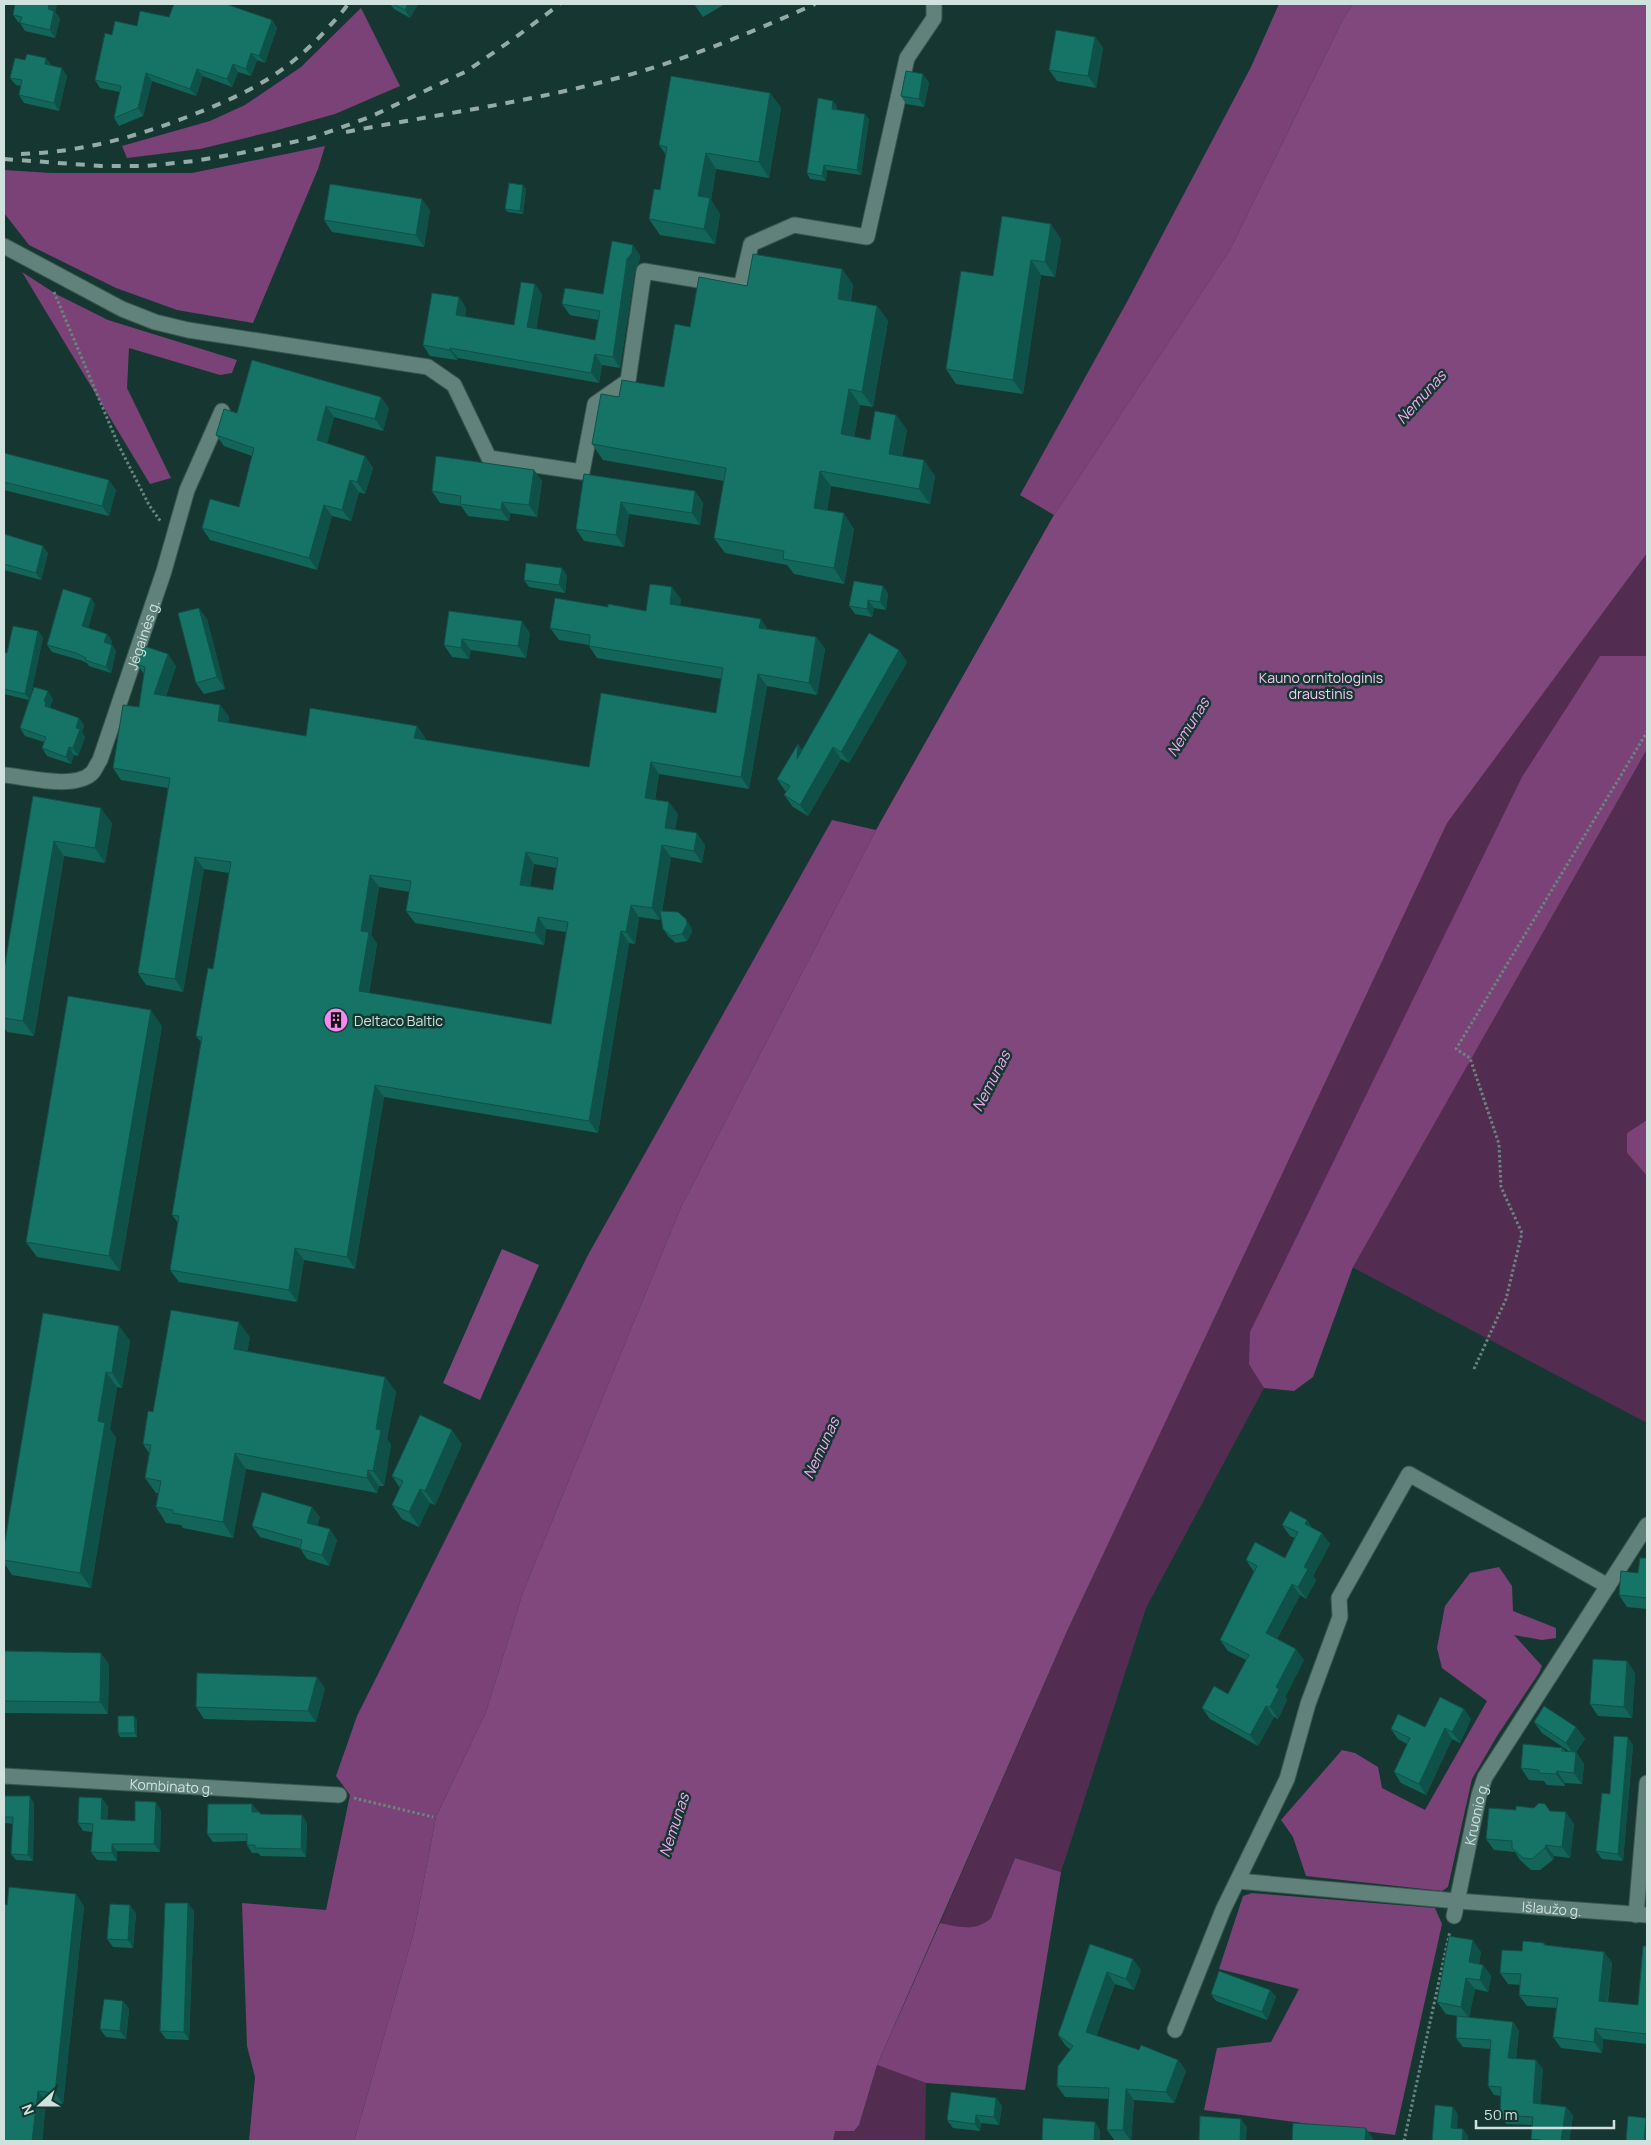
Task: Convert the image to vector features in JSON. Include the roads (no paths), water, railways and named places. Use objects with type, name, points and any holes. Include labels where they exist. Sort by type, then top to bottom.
[{"type":"street","points":[[4,246],[122,309],[155,322],[188,330],[428,366],[454,385],[489,458],[582,472],[595,404],[628,381],[644,270],[741,287],[751,244],[794,225],[867,237],[907,58],[934,18],[934,4]]},
{"type":"street","name":"Jėgainės g.","points":[[4,775],[67,783],[80,781],[92,773],[100,760],[164,571],[187,490],[222,411]]},
{"type":"street","points":[[1175,2030],[1223,1910],[1287,1779],[1308,1704],[1340,1617],[1340,1598],[1409,1474],[1608,1586]]},
{"type":"street","name":"Kruonio g.","points":[[1455,1908],[1479,1794],[1485,1777],[1647,1525]]},
{"type":"street","name":"Kombinato g.","points":[[4,1776],[339,1795]]},
{"type":"street","points":[[1641,1915],[1647,1783]]},
{"type":"street","name":"Išlaužo g.","points":[[1238,1881],[1455,1908],[1641,1915]]},
{"type":"water","name":"Kauno ornitologinis draustinis","points":[[1353,4],[1647,4],[1647,553],[1447,823],[1068,1629],[877,2065],[859,2125],[854,2131],[835,2131],[833,2141],[354,2141],[414,1932],[436,1817],[486,1712],[523,1592],[681,1207],[876,830],[1054,515],[1230,250],[1343,19]]},
{"type":"water","points":[[502,1249],[539,1265],[480,1400],[443,1383]]},
{"type":"railway","points":[[21,154],[43,153],[106,143],[167,125],[227,101],[279,72],[295,60],[326,30],[348,4]]},
{"type":"railway","points":[[4,159],[101,166],[146,166],[194,161],[312,138],[370,117],[467,71],[560,4]]},
{"type":"railway","points":[[346,132],[511,102],[636,73],[714,46],[815,4]]},
{"type":"place","name":"Deltaco Baltic","points":[[336,1020]]},
{"type":"water label","name":"Nemunas","points":[[1421,397]]},
{"type":"water label","name":"Nemunas","points":[[1188,727]]},
{"type":"water label","name":"Nemunas","points":[[991,1081]]},
{"type":"water label","name":"Nemunas","points":[[821,1448]]},
{"type":"water label","name":"Nemunas","points":[[674,1825]]}]
